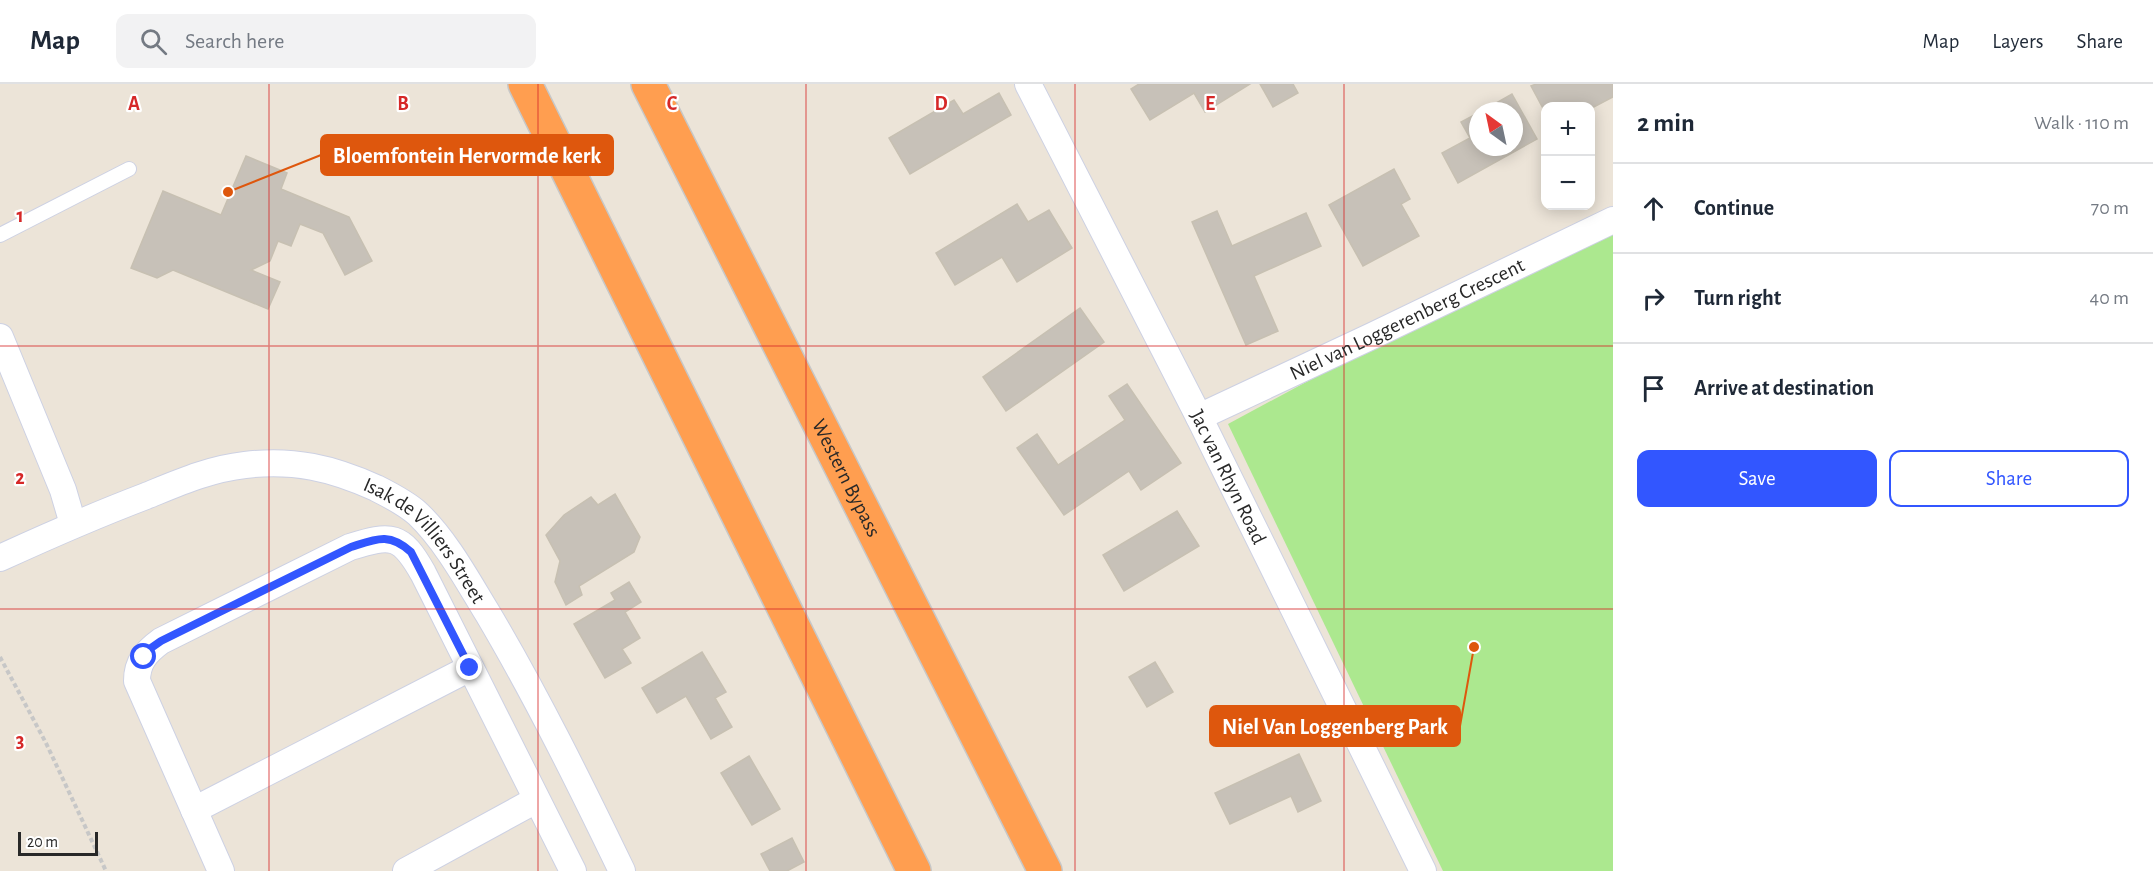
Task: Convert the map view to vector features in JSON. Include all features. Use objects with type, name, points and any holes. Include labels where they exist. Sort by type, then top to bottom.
[{"type":"highway","points":[[525,84],[914,871]]},
{"type":"highway","name":"Western Bypass","points":[[648,84],[1045,871]]},
{"type":"street","name":"Jac van Rhyn Road","points":[[1028,84],[1199,417],[1423,871]]},
{"type":"street","name":"Niel van Loggerenberg Crescent","points":[[1199,417],[1613,220]]},
{"type":"street","points":[[0,337],[63,490],[73,524]]},
{"type":"street","name":"Isak de Villiers Street","points":[[0,558],[73,524],[206,472],[245,465],[280,463],[313,466],[349,476],[390,495],[417,513],[447,548],[474,590],[519,666],[622,871]]},
{"type":"street","points":[[221,871],[137,681],[137,668],[140,662],[151,648],[161,641],[351,547],[378,539],[393,539],[411,552],[573,871]]},
{"type":"street","points":[[194,810],[470,668]]},
{"type":"street","points":[[406,871],[536,800]]},
{"type":"lane","points":[[0,235],[129,169]]},
{"type":"path","points":[[0,657],[46,743],[106,871]]},
{"type":"green space","points":[[1613,217],[1613,871],[1443,871],[1228,424]]},
{"type":"building","points":[[1139,84],[1250,84],[1205,112],[1194,93],[1150,120],[1131,89]]},
{"type":"building","points":[[1260,84],[1293,84],[1298,93],[1273,107]]},
{"type":"building","points":[[1536,84],[1613,84],[1613,97],[1595,106],[1595,102],[1541,102],[1541,105],[1531,86]]},
{"type":"building","points":[[999,93],[1011,115],[910,174],[889,138],[954,100],[963,114]]},
{"type":"building","points":[[1512,94],[1516,102],[1498,102]]},
{"type":"building","points":[[1523,114],[1537,139],[1523,147]]},
{"type":"building","points":[[1469,118],[1469,136],[1461,122]]},
{"type":"building","points":[[1469,139],[1469,156],[1506,156],[1458,183],[1442,153]]},
{"type":"building","points":[[246,156],[287,173],[281,189],[349,217],[372,261],[345,275],[323,233],[300,224],[291,246],[278,241],[270,261],[251,270],[280,282],[268,309],[173,270],[157,278],[131,268],[163,191],[221,215]]},
{"type":"building","points":[[1394,169],[1410,199],[1401,204],[1419,236],[1363,266],[1329,205]]},
{"type":"building","points":[[1017,204],[1028,222],[1049,210],[1072,248],[1017,282],[1002,257],[955,285],[936,253]]},
{"type":"building","points":[[1217,211],[1232,246],[1306,213],[1321,246],[1254,276],[1278,331],[1246,345],[1192,222]]},
{"type":"building","points":[[1080,308],[1104,342],[1006,411],[983,377]]},
{"type":"building","points":[[1127,384],[1181,463],[1141,490],[1129,471],[1064,515],[1017,448],[1037,434],[1058,465],[1125,420],[1109,396]]},
{"type":"building","points":[[615,494],[640,537],[634,552],[579,586],[582,595],[566,605],[555,582],[560,561],[546,535],[564,515],[591,497],[598,505]]},
{"type":"building","points":[[1177,511],[1199,546],[1124,591],[1103,555]]},
{"type":"building","points":[[629,582],[641,602],[625,612],[640,638],[622,649],[631,663],[605,678],[574,624],[615,600],[611,593]]},
{"type":"building","points":[[702,652],[726,692],[715,698],[732,727],[711,739],[686,696],[657,713],[642,688]]},
{"type":"building","points":[[1155,662],[1173,692],[1147,707],[1129,677]]},
{"type":"building","points":[[1299,754],[1321,801],[1298,812],[1291,796],[1230,824],[1215,793]]},
{"type":"building","points":[[749,756],[780,809],[752,825],[721,773]]},
{"type":"building","points":[[792,838],[804,862],[787,871],[770,871],[761,854]]},
{"type":"place","name":"Bloemfontein Hervormde kerk","points":[[228,192]]},
{"type":"place","name":"Niel Van Loggenberg Park","points":[[1474,647]]},
{"type":"route","points":[[144,657],[161,641],[351,547],[378,539],[393,539],[402,543],[411,552],[470,668]]}]
